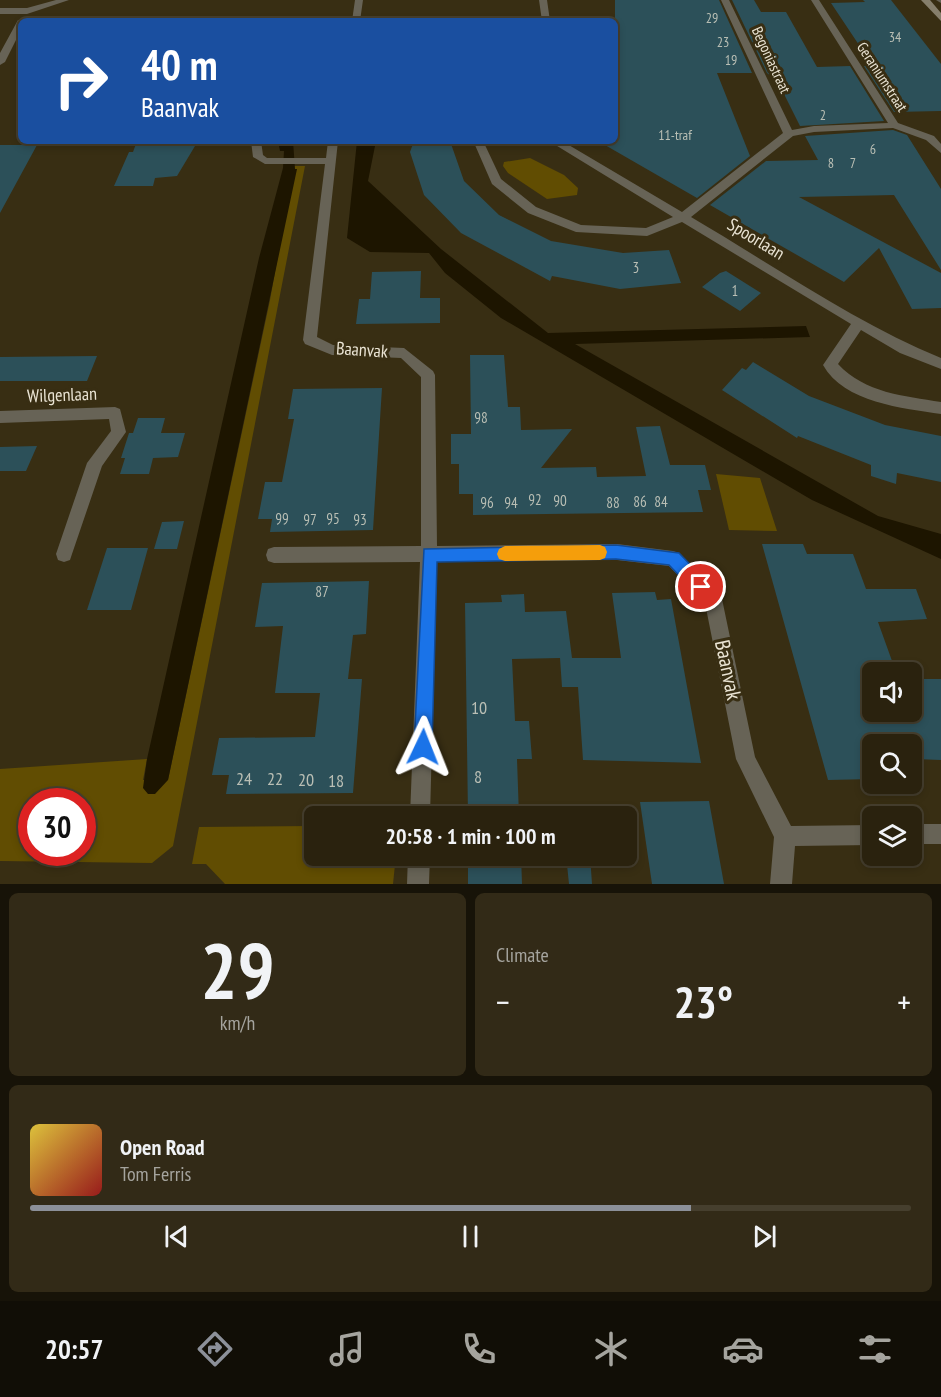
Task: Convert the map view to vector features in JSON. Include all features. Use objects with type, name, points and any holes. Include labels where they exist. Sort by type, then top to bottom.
[{"type":"street","points":[[0,11],[27,11],[64,0]]},
{"type":"street","points":[[356,18],[359,0]]},
{"type":"street","points":[[543,0],[546,18]]},
{"type":"street","name":"Begoniastraat","points":[[725,0],[789,134]]},
{"type":"street","name":"Geraniumstraat","points":[[815,0],[894,124],[930,138],[941,150]]},
{"type":"street","points":[[925,0],[941,18]]},
{"type":"street","points":[[23,18],[27,11]]},
{"type":"street","points":[[0,62],[18,28]]},
{"type":"street","points":[[480,144],[496,181],[532,210],[580,229],[647,232],[684,217],[789,134],[801,130],[872,129],[894,124]]},
{"type":"street","points":[[256,144],[258,157],[265,161],[331,161]]},
{"type":"street","name":"Baanvak","points":[[333,144],[310,340],[332,350],[404,353],[428,375],[429,555],[420,806]]},
{"type":"street","name":"Spoorlaan","points":[[559,144],[905,349],[941,364]]},
{"type":"street","points":[[860,323],[830,365],[840,379],[893,400],[941,408]]},
{"type":"street","name":"Wilgenlaan","points":[[0,417],[115,413],[119,432],[95,463],[64,554]]},
{"type":"street","name":"Baanvak","points":[[274,555],[616,552],[673,559],[713,599],[746,759],[785,836]]},
{"type":"street","points":[[922,834],[941,834]]},
{"type":"street","points":[[781,884],[785,836],[862,835]]},
{"type":"street","points":[[418,884],[419,866]]},
{"type":"shaded area","points":[[279,144],[293,144],[295,169],[297,169],[168,780],[155,794],[148,794],[143,788],[147,759],[259,258],[283,168],[284,151],[280,151]]},
{"type":"shaded area","points":[[357,144],[375,144],[368,181],[441,249],[548,333],[806,326],[810,337],[575,344],[878,516],[941,534],[941,559],[812,500],[501,318],[445,273],[429,253],[370,252],[347,238]]},
{"type":"shaded area","points":[[530,158],[564,175],[578,188],[577,195],[547,199],[508,173],[503,166],[504,162]]},
{"type":"shaded area","points":[[294,166],[305,166],[173,846],[152,863],[96,862],[96,788],[18,788],[18,861],[0,861],[0,769],[147,759],[143,780],[168,780],[270,300]]},
{"type":"shaded area","points":[[716,474],[760,478],[777,531],[729,530]]},
{"type":"shaded area","points":[[304,826],[304,866],[395,866],[393,884],[225,884],[206,864],[192,864],[199,827]]},
{"type":"building","points":[[615,0],[719,0],[752,73],[717,73],[750,156],[697,198],[603,144],[618,144],[618,18],[615,18]]},
{"type":"building","points":[[732,0],[754,0],[761,12],[786,12],[817,67],[850,66],[884,121],[800,126],[778,82],[767,73]]},
{"type":"building","points":[[863,0],[891,0],[941,64],[941,111],[894,112],[864,66],[873,66],[831,3],[865,2]]},
{"type":"building","points":[[893,130],[907,135],[941,189],[941,270],[894,195],[799,197],[941,273],[941,308],[912,309],[879,248],[844,282],[710,205],[766,161],[818,160],[805,136]]},
{"type":"building","points":[[136,144],[196,144],[177,176],[155,178],[153,186],[114,186],[129,152],[133,152]]},
{"type":"building","points":[[413,144],[451,144],[464,181],[499,215],[551,241],[623,253],[669,250],[681,283],[620,289],[552,276],[550,281],[461,233],[424,195],[410,152]]},
{"type":"building","points":[[0,145],[37,145],[0,213]]},
{"type":"building","points":[[421,271],[420,298],[440,298],[440,323],[356,324],[359,299],[370,299],[372,272]]},
{"type":"building","points":[[726,271],[761,293],[740,311],[702,287]]},
{"type":"building","points":[[470,355],[504,355],[508,407],[520,407],[521,430],[572,429],[541,468],[596,467],[597,477],[646,476],[636,427],[660,426],[670,465],[705,465],[711,490],[698,490],[703,512],[473,515],[473,494],[459,494],[459,464],[451,464],[451,434],[471,434]]},
{"type":"building","points":[[97,356],[87,381],[0,381],[0,357]]},
{"type":"building","points":[[753,362],[809,396],[885,425],[941,436],[941,482],[897,473],[896,484],[871,476],[871,465],[798,436],[797,438],[722,390],[742,368],[746,370]]},
{"type":"building","points":[[382,388],[373,530],[270,532],[272,519],[258,519],[265,482],[282,482],[294,419],[288,419],[293,389]]},
{"type":"building","points":[[138,418],[165,418],[161,433],[185,433],[178,457],[153,458],[149,474],[120,474],[125,458],[121,458],[129,433],[133,433]]},
{"type":"building","points":[[37,446],[26,471],[0,471],[0,447]]},
{"type":"building","points":[[184,521],[177,549],[154,549],[162,522]]},
{"type":"building","points":[[762,544],[803,544],[807,554],[853,554],[866,589],[916,589],[927,619],[878,622],[892,662],[862,662],[862,722],[922,722],[922,679],[941,679],[941,760],[922,759],[922,734],[862,734],[862,779],[828,780]]},
{"type":"building","points":[[107,548],[148,548],[131,610],[87,610]]},
{"type":"building","points":[[369,581],[366,634],[353,635],[348,679],[362,679],[353,793],[226,794],[229,775],[212,775],[219,738],[315,737],[320,693],[275,693],[283,626],[255,627],[262,583]]},
{"type":"building","points":[[655,592],[657,600],[671,599],[701,763],[583,760],[578,687],[562,687],[560,658],[512,659],[515,721],[529,721],[532,759],[517,759],[519,806],[468,806],[465,603],[502,602],[501,595],[524,594],[525,612],[566,611],[572,658],[621,658],[612,593]]},
{"type":"building","points":[[709,801],[724,884],[652,884],[640,802]]},
{"type":"building","points":[[468,866],[521,866],[522,884],[468,884]]},
{"type":"building","points":[[567,866],[591,866],[592,884],[569,884]]},
{"type":"slow traffic","points":[[505,554],[600,552]]},
{"type":"route","points":[[423,747],[429,555],[616,552],[673,559],[701,587]]}]
